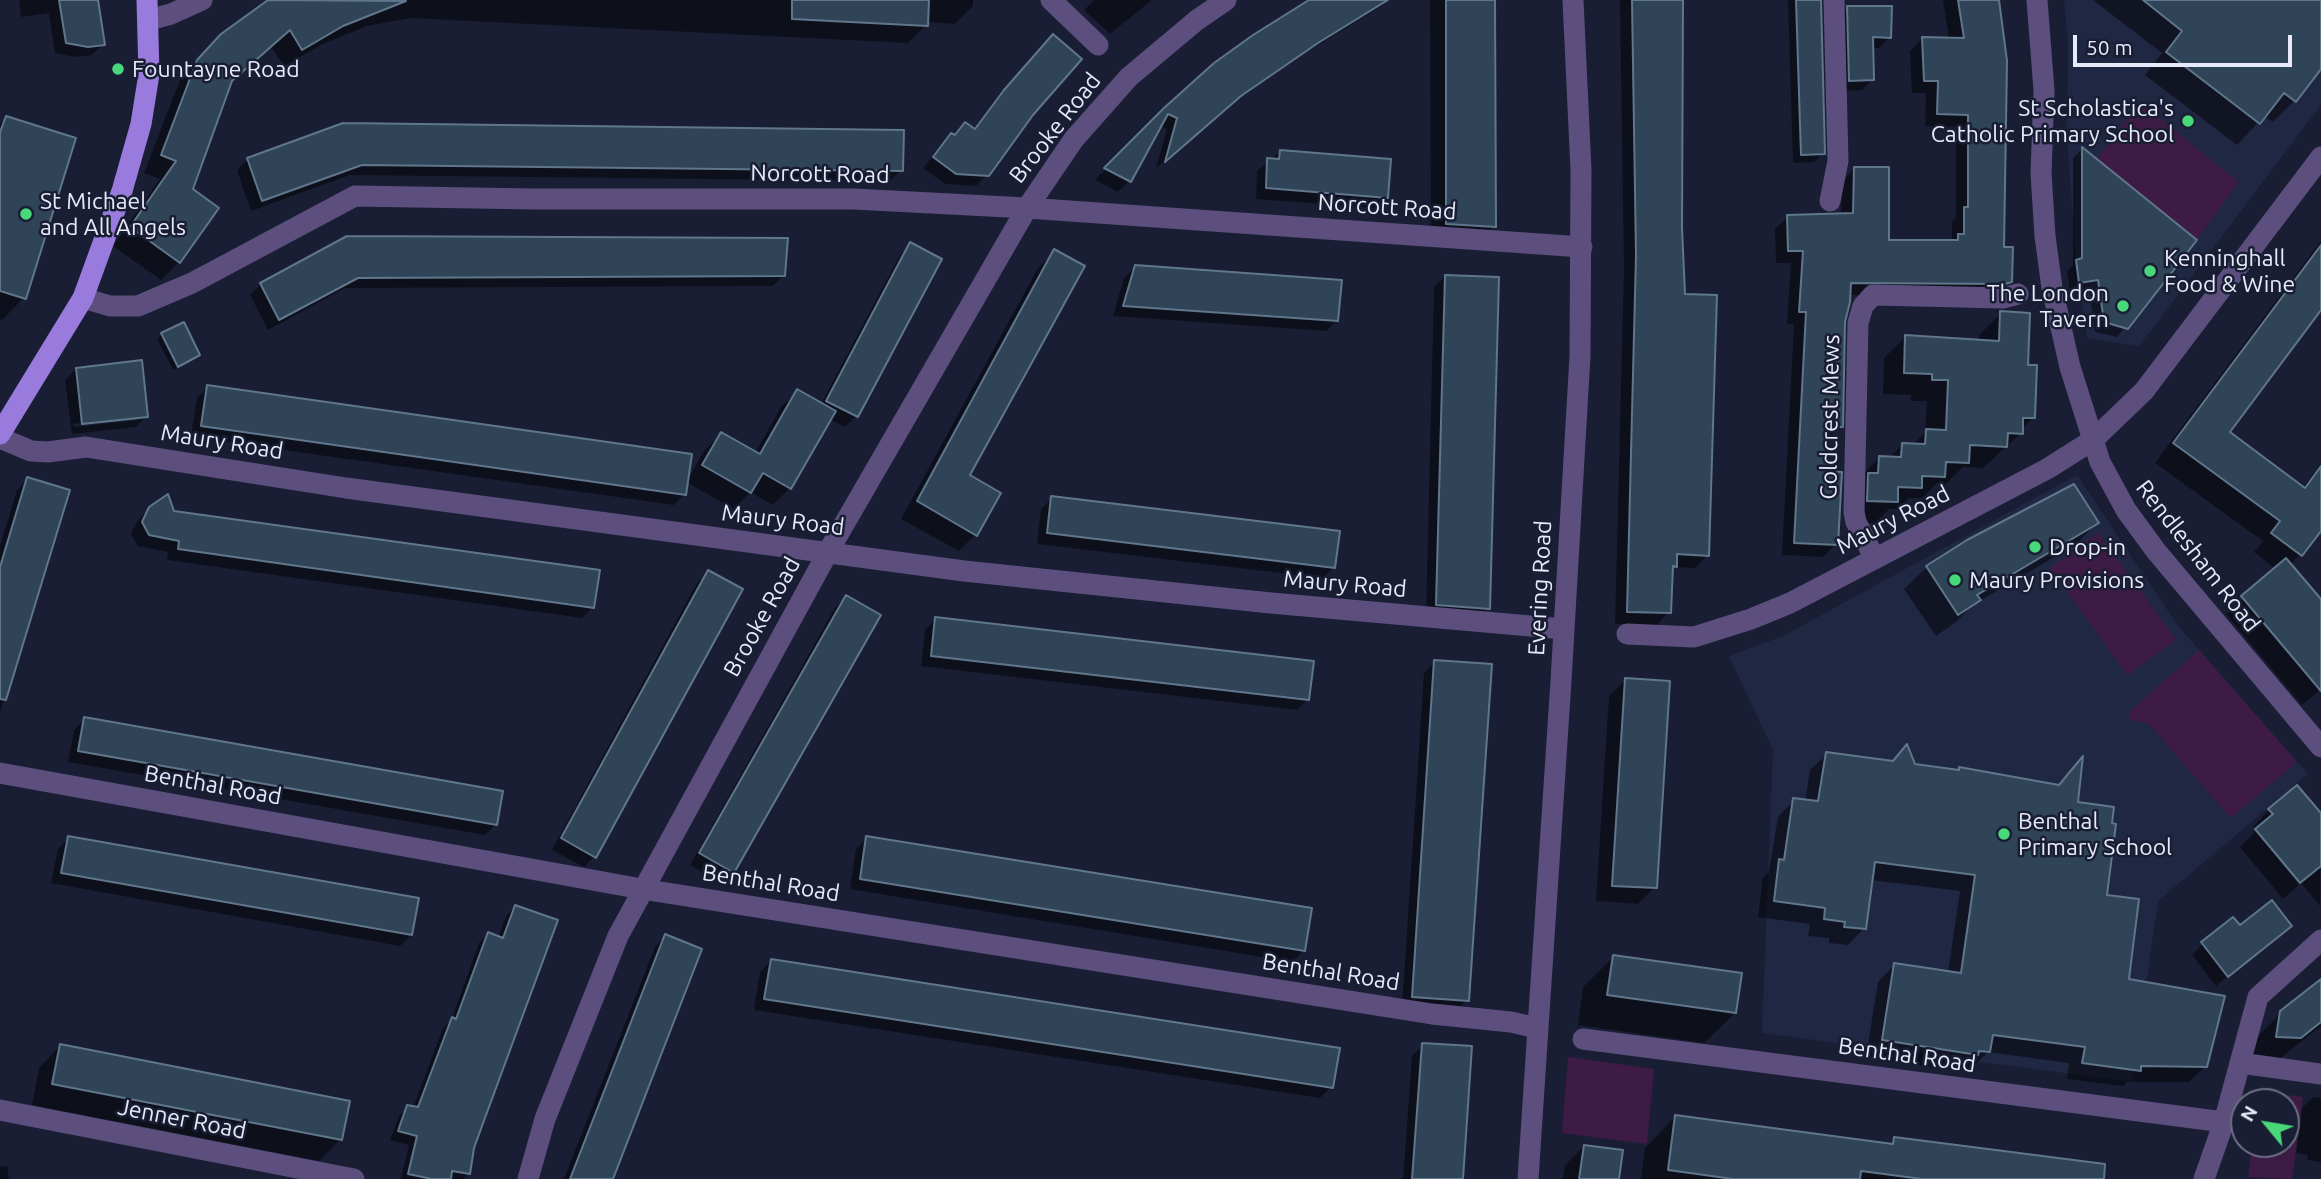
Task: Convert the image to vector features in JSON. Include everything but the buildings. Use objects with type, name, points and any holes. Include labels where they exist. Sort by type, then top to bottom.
[{"type":"main road","points":[[0,436],[7,409],[83,298],[122,191],[141,124],[149,74],[148,10]]},
{"type":"street","points":[[148,10],[171,14],[202,0]]},
{"type":"street","points":[[1051,0],[1098,45]]},
{"type":"street","name":"Brooke Road","points":[[527,1179],[545,1119],[618,936],[828,552],[1027,208],[1074,139],[1129,77],[1197,20],[1226,0]]},
{"type":"street","name":"Evering Road","points":[[1528,1179],[1580,356],[1581,170],[1573,0]]},
{"type":"street","points":[[1830,201],[1838,161],[1834,0]]},
{"type":"street","name":"Rendlesham Road","points":[[2037,0],[2044,90],[2041,173],[2045,236],[2059,324],[2106,475],[2126,510],[2156,551],[2321,747]]},
{"type":"street","name":"Maury Road","points":[[1627,634],[1694,637],[1790,603],[2047,469],[2093,440],[2144,391],[2321,157]]},
{"type":"street","name":"Norcott Road","points":[[83,298],[110,306],[138,306],[192,284],[355,196],[854,200],[1027,208],[1581,247]]},
{"type":"street","name":"Goldcrest Mews","points":[[1875,559],[1854,512],[1858,323],[1863,306],[1873,295],[2003,298],[2018,294]]},
{"type":"street","name":"Maury Road","points":[[0,436],[31,451],[48,452],[86,447],[346,488],[964,571],[1271,603],[1564,629]]},
{"type":"street","name":"Benthal Road","points":[[0,773],[642,890],[1432,1014],[1537,1028]]},
{"type":"street","points":[[2204,1179],[2224,1122],[2258,997],[2321,940]]},
{"type":"street","name":"Benthal Road","points":[[1583,1039],[2224,1122]]},
{"type":"street","points":[[2240,1063],[2321,1074]]},
{"type":"street","name":"Jenner Road","points":[[0,1110],[354,1179]]},
{"type":"shaded area","name":"St Scholastica's Catholic Primary School","points":[[2064,0],[2321,0],[2321,105],[2139,346],[2087,338],[2076,260],[2067,136],[2068,42]]},
{"type":"shaded area","points":[[2140,102],[2238,182],[2197,240],[2097,159]]},
{"type":"shaded area","name":"Benthal Primary School","points":[[2077,475],[2178,626],[2308,774],[2158,901],[2132,1082],[1762,1033],[1773,750],[1729,656],[1783,636]]},
{"type":"shaded area","points":[[2098,533],[2176,640],[2127,675],[2050,568]]},
{"type":"shaded area","points":[[2199,650],[2297,762],[2231,818],[2148,723],[2129,720],[2129,712]]},
{"type":"shaded area","points":[[1568,1057],[1654,1069],[1647,1144],[1562,1133]]},
{"type":"shaded area","points":[[2300,1097],[2303,1097],[2300,1119]]},
{"type":"shaded area","points":[[2250,1158],[2295,1158],[2292,1179],[2248,1177]]},
{"type":"place","name":"Fountayne Road","points":[[118,69]]},
{"type":"place","name":"St Scholastica's Catholic Primary School","points":[[2188,121]]},
{"type":"place","name":"St Michael and All Angels","points":[[26,214]]},
{"type":"place","name":"Kenninghall Food & Wine","points":[[2150,271]]},
{"type":"place","name":"The London Tavern","points":[[2123,306]]},
{"type":"place","name":"Drop-in","points":[[2035,547]]},
{"type":"place","name":"Maury Provisions","points":[[1955,580]]},
{"type":"place","name":"Benthal Primary School","points":[[2004,834]]}]
